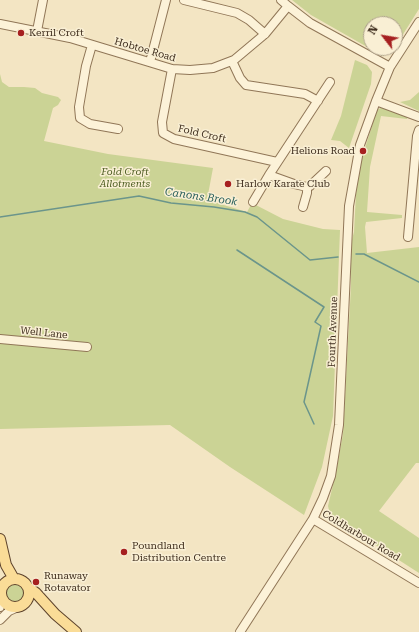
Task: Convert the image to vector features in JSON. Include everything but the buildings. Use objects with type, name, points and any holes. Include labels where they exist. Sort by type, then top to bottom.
[{"type":"main road","points":[[0,539],[6,565],[14,579]]},
{"type":"main road","points":[[50,609],[36,605],[7,606],[1,595],[6,582],[14,579],[24,582],[50,609],[76,632]]},
{"type":"main road","points":[[20,606],[29,597],[29,588]]},
{"type":"street","points":[[36,31],[43,0]]},
{"type":"street","points":[[150,62],[166,0]]},
{"type":"street","points":[[184,0],[237,13],[249,20],[265,34]]},
{"type":"street","points":[[281,0],[310,23],[390,67]]},
{"type":"street","name":"Hobtoe Road","points":[[0,24],[70,38],[172,69],[190,70],[213,68],[232,61],[265,34],[288,6]]},
{"type":"street","name":"Fourth Avenue","points":[[240,632],[313,519],[331,476],[339,425],[349,206],[360,145],[390,67],[419,22]]},
{"type":"street","points":[[92,45],[79,107],[80,118],[90,124],[118,129]]},
{"type":"street","points":[[232,61],[240,78],[246,85],[305,94],[318,101]]},
{"type":"street","name":"Fold Croft","points":[[172,69],[162,122],[163,133],[174,139],[277,162]]},
{"type":"street","points":[[253,202],[277,162],[330,82]]},
{"type":"street","points":[[376,101],[419,117]]},
{"type":"street","points":[[408,237],[417,136],[419,130]]},
{"type":"street","points":[[269,175],[307,187],[326,172]]},
{"type":"street","points":[[303,207],[307,187]]},
{"type":"street","name":"Well Lane","points":[[0,339],[87,347]]},
{"type":"street","name":"Coldharbour Road","points":[[313,519],[419,583]]},
{"type":"street","points":[[0,620],[9,612],[20,606]]},
{"type":"green space","points":[[292,0],[419,0],[419,9],[403,34],[403,16],[363,16],[363,45],[311,15]]},
{"type":"green space","points":[[355,60],[367,65],[372,72],[371,84],[349,148],[340,141],[331,140],[341,116]]},
{"type":"green space","name":"Fold Croft Allotments","points":[[0,74],[2,82],[9,87],[35,88],[42,93],[58,97],[61,100],[58,105],[53,108],[44,141],[108,154],[213,168],[207,200],[247,212],[252,203],[283,219],[323,229],[340,230],[333,416],[322,467],[304,515],[230,467],[170,425],[0,429]]},
{"type":"green space","points":[[419,92],[419,111],[400,102],[410,100]]},
{"type":"green space","points":[[382,107],[407,117],[407,119],[381,116],[370,167],[367,212],[402,215],[402,218],[366,222],[367,253],[419,247],[419,463],[416,463],[379,511],[419,538],[419,573],[360,535],[331,519],[328,506],[343,434],[351,286],[351,243],[354,232],[356,194],[361,161],[377,110]]},
{"type":"green space","points":[[15,583],[22,586],[25,593],[22,600],[15,603],[8,600],[5,593],[8,586]]},
{"type":"waterway","name":"Canons Brook","points":[[0,217],[139,196],[171,203],[214,207],[245,212],[257,217],[310,260],[338,257]]},
{"type":"waterway","points":[[237,250],[324,307],[315,322],[321,326],[304,402],[314,424]]},
{"type":"waterway","name":"Canons Brook","points":[[356,254],[364,254],[419,282]]},
{"type":"place","name":"Kerril Croft","points":[[21,33]]},
{"type":"place","name":"Helions Road","points":[[363,151]]},
{"type":"place","name":"Harlow Karate Club","points":[[228,184]]},
{"type":"place","name":"Poundland Distribution Centre","points":[[124,552]]},
{"type":"place","name":"Runaway Rotavator","points":[[36,582]]}]
